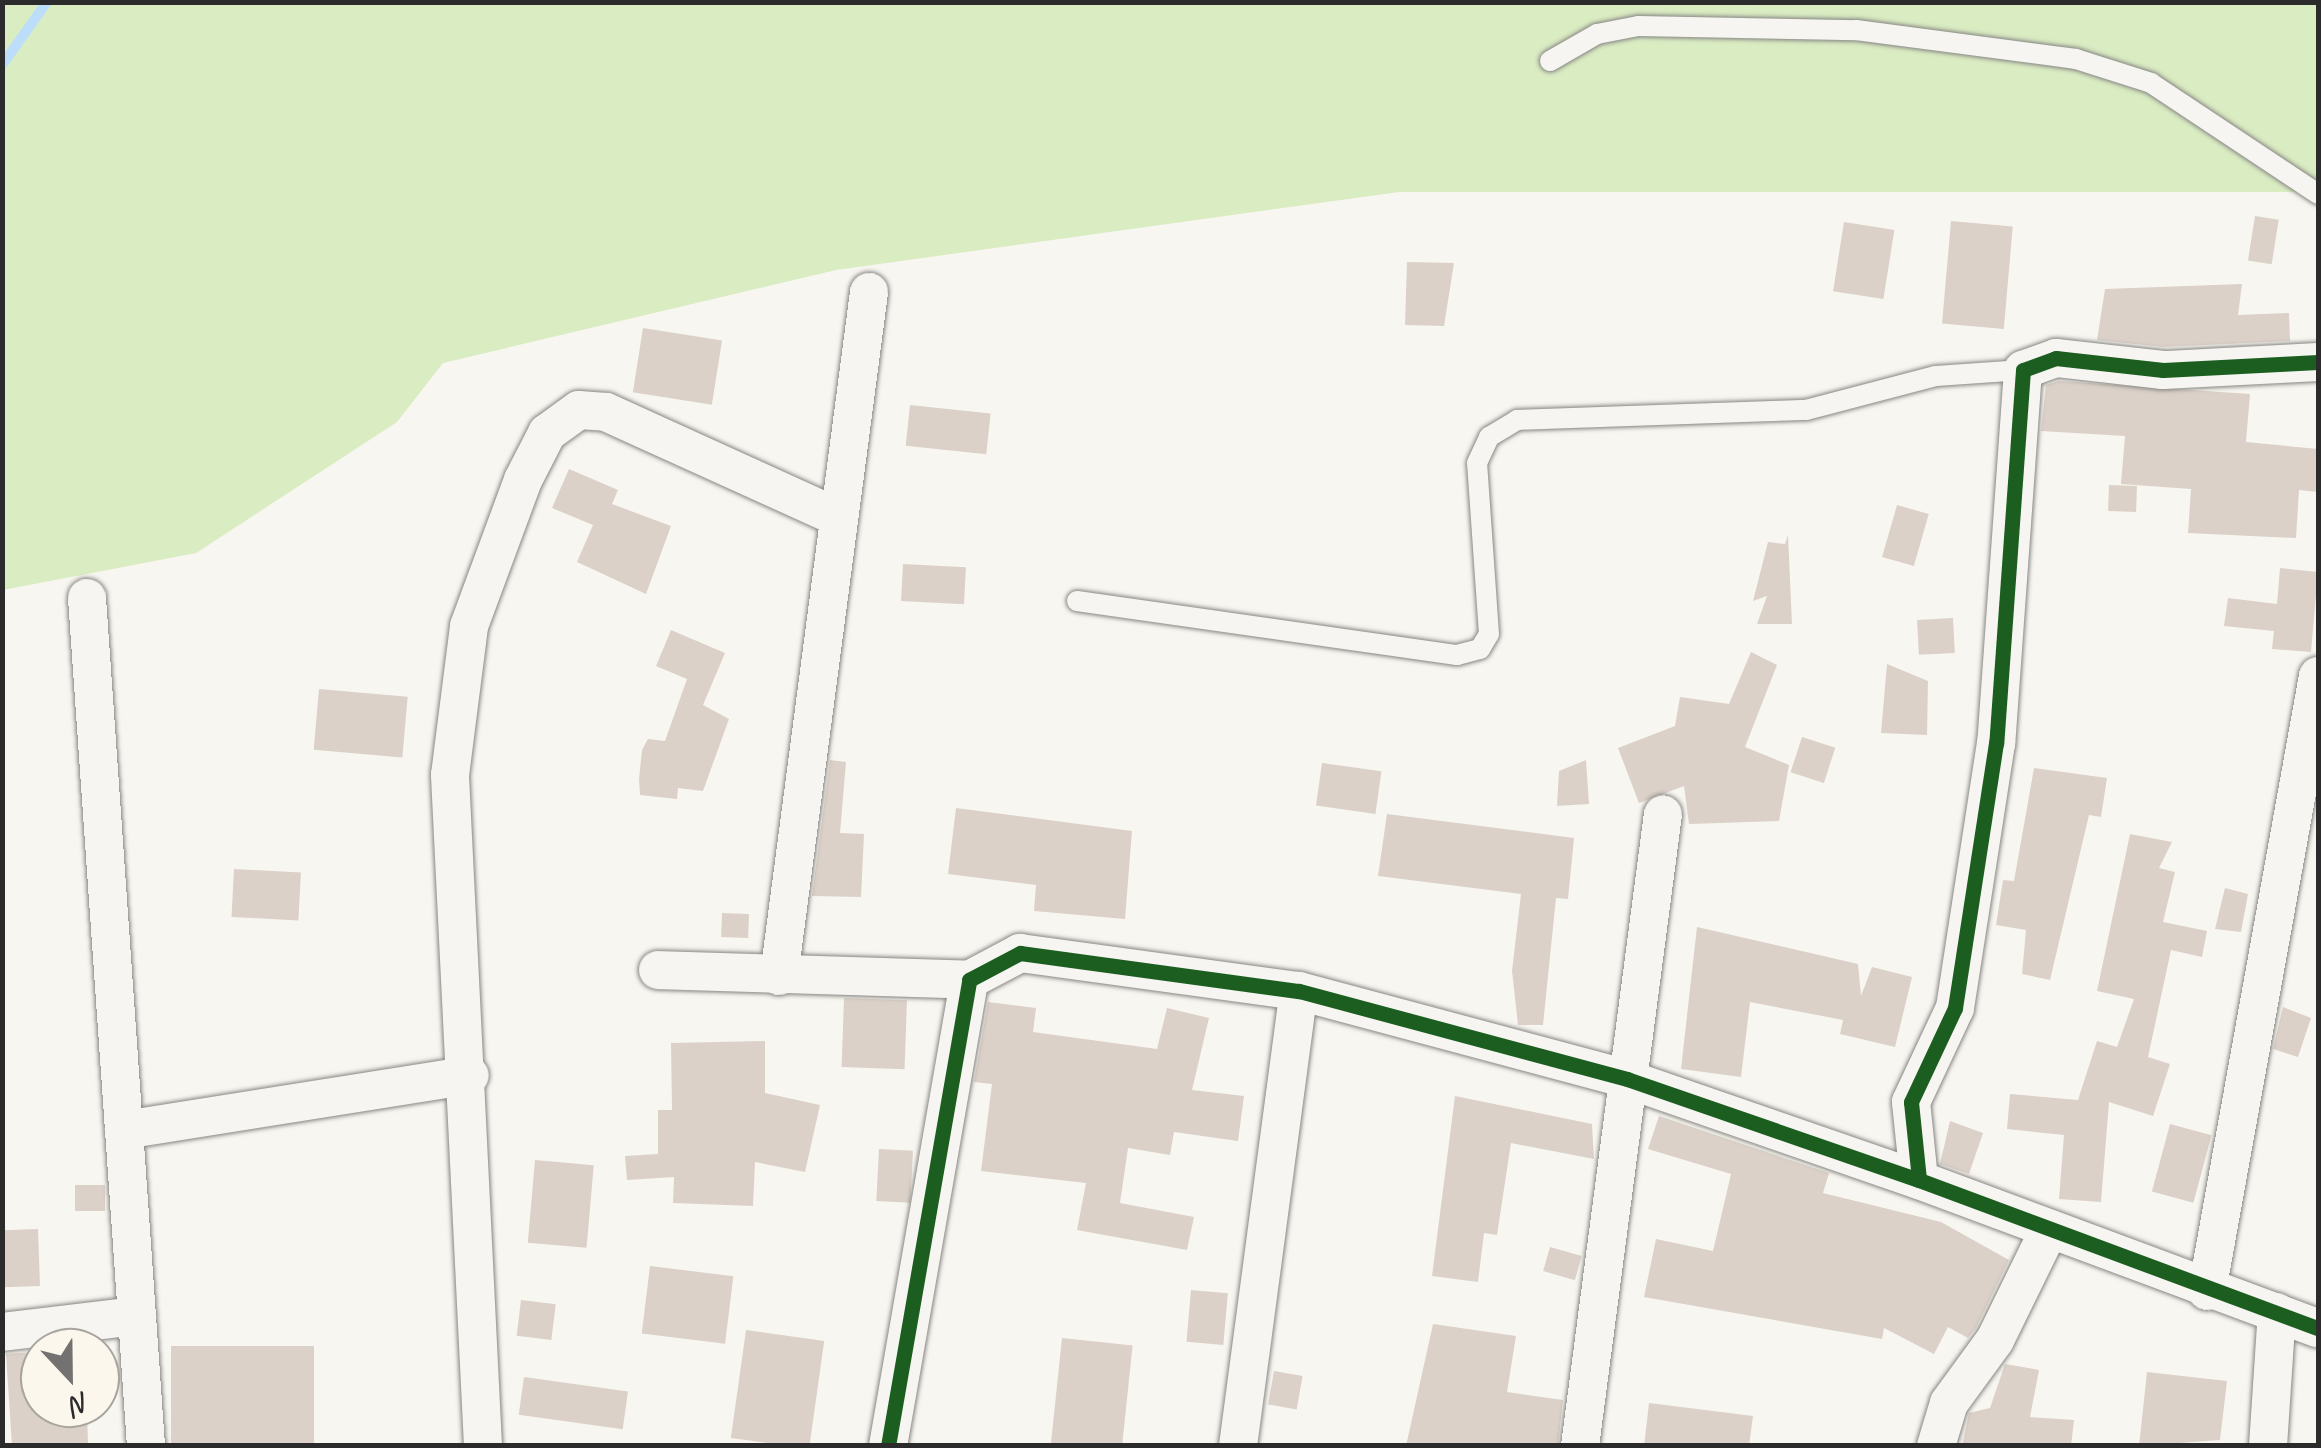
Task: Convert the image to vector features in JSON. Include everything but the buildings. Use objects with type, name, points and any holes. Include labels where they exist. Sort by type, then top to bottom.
[{"type":"street","points":[[779,976],[835,516],[869,292]]},
{"type":"street","points":[[1919,1180],[1911,1102],[1955,1008],[1996,743],[2023,370],[2056,358],[2164,370],[2318,362]]},
{"type":"street","points":[[483,1446],[470,1075],[450,775],[457,679],[546,433],[579,410],[606,412],[835,516]]},
{"type":"street","points":[[87,598],[146,1446]]},
{"type":"street","points":[[2207,1291],[2318,676]]},
{"type":"street","points":[[1580,1446],[1663,814]]},
{"type":"street","points":[[658,970],[969,980],[1020,953],[1299,992],[1627,1080],[1919,1180],[2207,1291],[2318,1328]]},
{"type":"street","points":[[888,1446],[969,980]]},
{"type":"street","points":[[1238,1446],[1299,992]]},
{"type":"street","points":[[124,1130],[470,1075]]},
{"type":"street","points":[[1936,1446],[1949,1403],[2004,1324],[2048,1232]]},
{"type":"street","points":[[2268,1446],[2277,1312]]},
{"type":"street","points":[[2,1332],[136,1316]]},
{"type":"lane","points":[[1550,61],[1597,34],[1638,26],[1856,30],[2076,58],[2151,83],[2318,194]]},
{"type":"lane","points":[[1077,601],[1457,655],[1480,649],[1489,634],[1477,464],[1490,437],[1517,420],[1821,408],[1936,376],[2023,370]]},
{"type":"green space","points":[[3,3],[2318,3],[2318,192],[1399,192],[836,270],[443,363],[397,422],[196,553],[3,590]]},
{"type":"waterway","points":[[2,65],[47,2]]},
{"type":"cycle path","points":[[2318,362],[2163,370],[2056,358],[2023,370],[1996,743],[1955,1008],[1911,1102],[1919,1180],[2318,1328]]},
{"type":"cycle path","points":[[888,1446],[969,980],[1020,953],[1299,991],[1627,1079],[1919,1180]]}]
